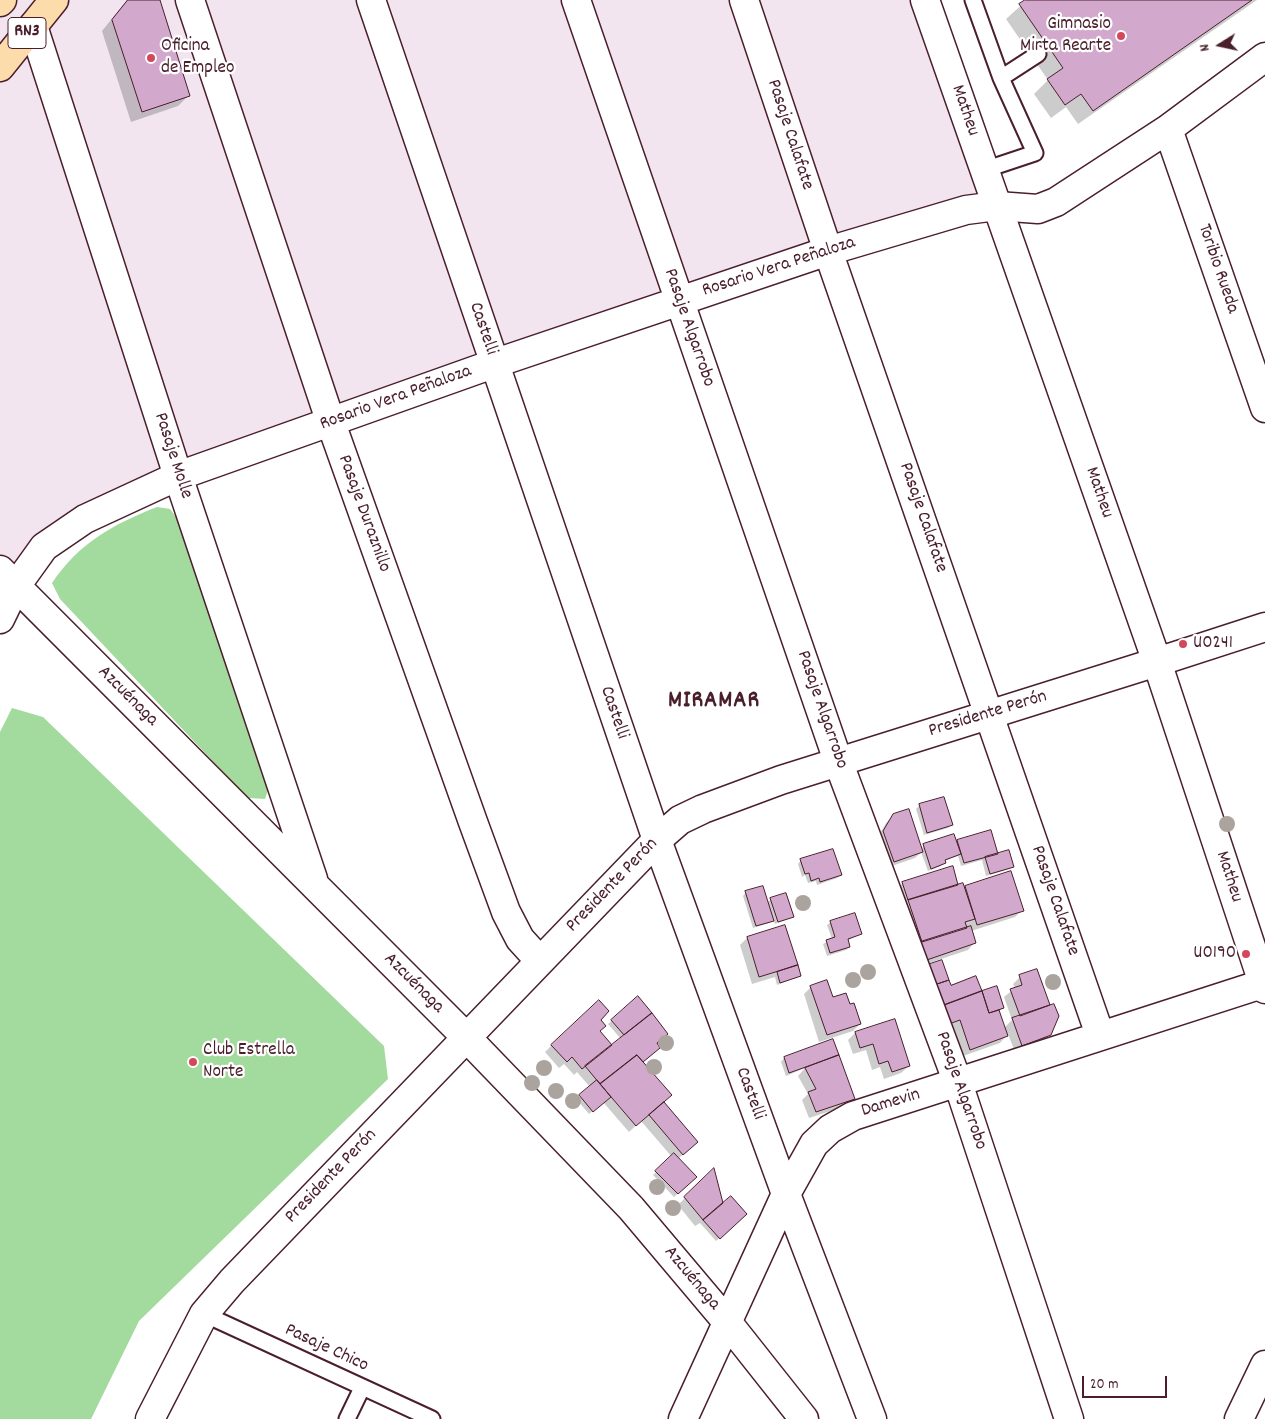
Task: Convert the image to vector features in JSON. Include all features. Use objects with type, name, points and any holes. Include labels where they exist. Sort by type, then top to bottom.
[{"type":"highway","name":"RN3","points":[[0,66],[13,46],[54,0]]},
{"type":"street","name":"Pasaje Duraznillo","points":[[190,0],[330,423],[506,912],[520,939],[540,961]]},
{"type":"street","name":"Castelli","points":[[371,0],[493,364],[657,840],[786,1194],[872,1419]]},
{"type":"street","name":"Pasaje Algarrobo","points":[[576,0],[678,301],[838,761],[958,1083],[1069,1419]]},
{"type":"street","name":"Pasaje Calafate","points":[[744,0],[828,251],[991,715],[1100,1035]]},
{"type":"street","name":"Matheu","points":[[925,0],[1157,662],[1264,985]]},
{"type":"street","name":"Pasaje Molle","points":[[13,46],[178,476],[314,884]]},
{"type":"street","name":"Rosario Vera Peñaloza","points":[[0,619],[8,578],[70,527],[108,507],[178,476],[493,364],[828,251],[966,210],[997,206],[1038,208],[1056,202],[1168,129],[1265,57]]},
{"type":"street","name":"Toribio Rueda","points":[[1168,129],[1265,408]]},
{"type":"street","name":"Azcuénaga","points":[[8,578],[466,1037],[631,1208],[804,1419]]},
{"type":"street","name":"Presidente Perón","points":[[150,1419],[204,1314],[232,1281],[657,840],[680,820],[703,809],[838,761],[991,715],[1265,627]]},
{"type":"street","name":"Damevin","points":[[683,1419],[786,1194],[814,1144],[830,1129],[853,1116],[1100,1035],[1264,985]]},
{"type":"street","points":[[1239,1419],[1265,1364]]},
{"type":"lane","points":[[973,0],[1001,78],[1035,153],[984,170]]},
{"type":"lane","points":[[1001,78],[1038,54]]},
{"type":"lane","name":"Pasaje Chico","points":[[204,1314],[432,1419]]},
{"type":"lane","points":[[348,1419],[362,1388]]},
{"type":"shaded area","points":[[2,0],[925,0],[997,206],[966,210],[85,519],[0,619],[0,2]]},
{"type":"green space","points":[[157,507],[170,509],[182,525],[270,784],[265,799],[249,798],[238,788],[60,599],[52,583],[74,556],[98,536]]},
{"type":"green space","name":"Club Estrella Norte","points":[[12,708],[43,717],[384,1046],[388,1079],[139,1321],[91,1419],[0,1419],[0,732]]},
{"type":"building","name":"Oficina de Empleo","points":[[128,0],[160,0],[190,96],[142,112],[112,20]]},
{"type":"building","name":"Gimnasio Mirta Rearte","points":[[1025,0],[1252,0],[1093,111],[1081,94],[1065,105],[1047,79],[1063,68],[1019,4]]},
{"type":"building","points":[[944,797],[953,825],[927,833],[919,804]]},
{"type":"building","points":[[909,809],[923,852],[894,862],[883,831],[893,814]]},
{"type":"building","points":[[991,830],[998,854],[964,863],[957,840]]},
{"type":"building","points":[[954,834],[961,854],[945,860],[946,863],[931,869],[923,844]]},
{"type":"building","points":[[833,849],[842,875],[820,882],[819,878],[811,881],[809,873],[805,874],[800,859]]},
{"type":"building","points":[[1009,850],[1014,867],[990,874],[985,857]]},
{"type":"building","points":[[953,866],[958,885],[908,900],[902,882]]},
{"type":"building","points":[[1011,871],[1024,911],[977,925],[965,886]]},
{"type":"building","points":[[963,883],[975,919],[965,922],[967,928],[922,942],[908,900]]},
{"type":"building","points":[[763,886],[774,921],[756,926],[745,891]]},
{"type":"building","points":[[786,893],[794,917],[778,922],[770,898]]},
{"type":"building","points":[[855,913],[862,934],[848,939],[850,947],[830,953],[826,940],[835,937],[830,921]]},
{"type":"building","points":[[785,925],[798,965],[759,977],[747,937]]},
{"type":"building","points":[[971,926],[976,943],[921,962],[914,944]]},
{"type":"building","points":[[942,960],[949,980],[931,986],[924,966]]},
{"type":"building","points":[[798,965],[801,976],[780,983],[777,972]]},
{"type":"building","points":[[1037,969],[1050,1005],[1020,1016],[1010,989],[1022,985],[1019,975]]},
{"type":"building","points":[[976,976],[982,991],[939,1007],[931,986],[949,980],[951,985]]},
{"type":"building","points":[[827,980],[833,997],[846,993],[850,1004],[854,1003],[861,1024],[827,1035],[810,986]]},
{"type":"building","points":[[997,986],[1004,1008],[989,1013],[982,991]]},
{"type":"building","points":[[982,991],[989,1013],[999,1010],[1008,1036],[970,1050],[960,1020],[946,1025],[939,1007]]},
{"type":"building","points":[[638,996],[652,1013],[624,1035],[611,1020]]},
{"type":"building","points":[[599,1000],[609,1011],[601,1020],[606,1026],[600,1031],[612,1045],[582,1069],[572,1057],[567,1062],[551,1045]]},
{"type":"building","points":[[1054,1004],[1059,1016],[1051,1035],[1022,1046],[1012,1018]]},
{"type":"building","points":[[652,1013],[668,1034],[657,1043],[660,1048],[643,1062],[637,1055],[600,1084],[585,1066]]},
{"type":"building","points":[[895,1019],[910,1066],[892,1072],[888,1061],[879,1064],[873,1044],[860,1048],[855,1032]]},
{"type":"building","points":[[833,1039],[839,1055],[789,1073],[784,1057]]},
{"type":"building","points":[[637,1055],[672,1095],[636,1126],[600,1084]]},
{"type":"building","points":[[839,1055],[855,1099],[816,1112],[808,1092],[816,1089],[805,1068]]},
{"type":"building","points":[[597,1080],[611,1097],[593,1112],[579,1095]]},
{"type":"building","points":[[664,1102],[698,1142],[683,1155],[649,1115]]},
{"type":"building","points":[[674,1153],[697,1177],[678,1194],[655,1171]]},
{"type":"building","points":[[714,1168],[723,1203],[703,1220],[684,1197]]},
{"type":"building","points":[[731,1196],[747,1214],[720,1239],[703,1220]]},
{"type":"place","name":"Gimnasio Mirta Rearte","points":[[1121,36]]},
{"type":"place","name":"Oficina de Empleo","points":[[151,58]]},
{"type":"place","name":"U0241","points":[[1183,644]]},
{"type":"place","name":"U0190","points":[[1246,954]]},
{"type":"place","name":"Club Estrella Norte","points":[[193,1062]]},
{"type":"district","name":"MIRAMAR","points":[[714,703]]}]
